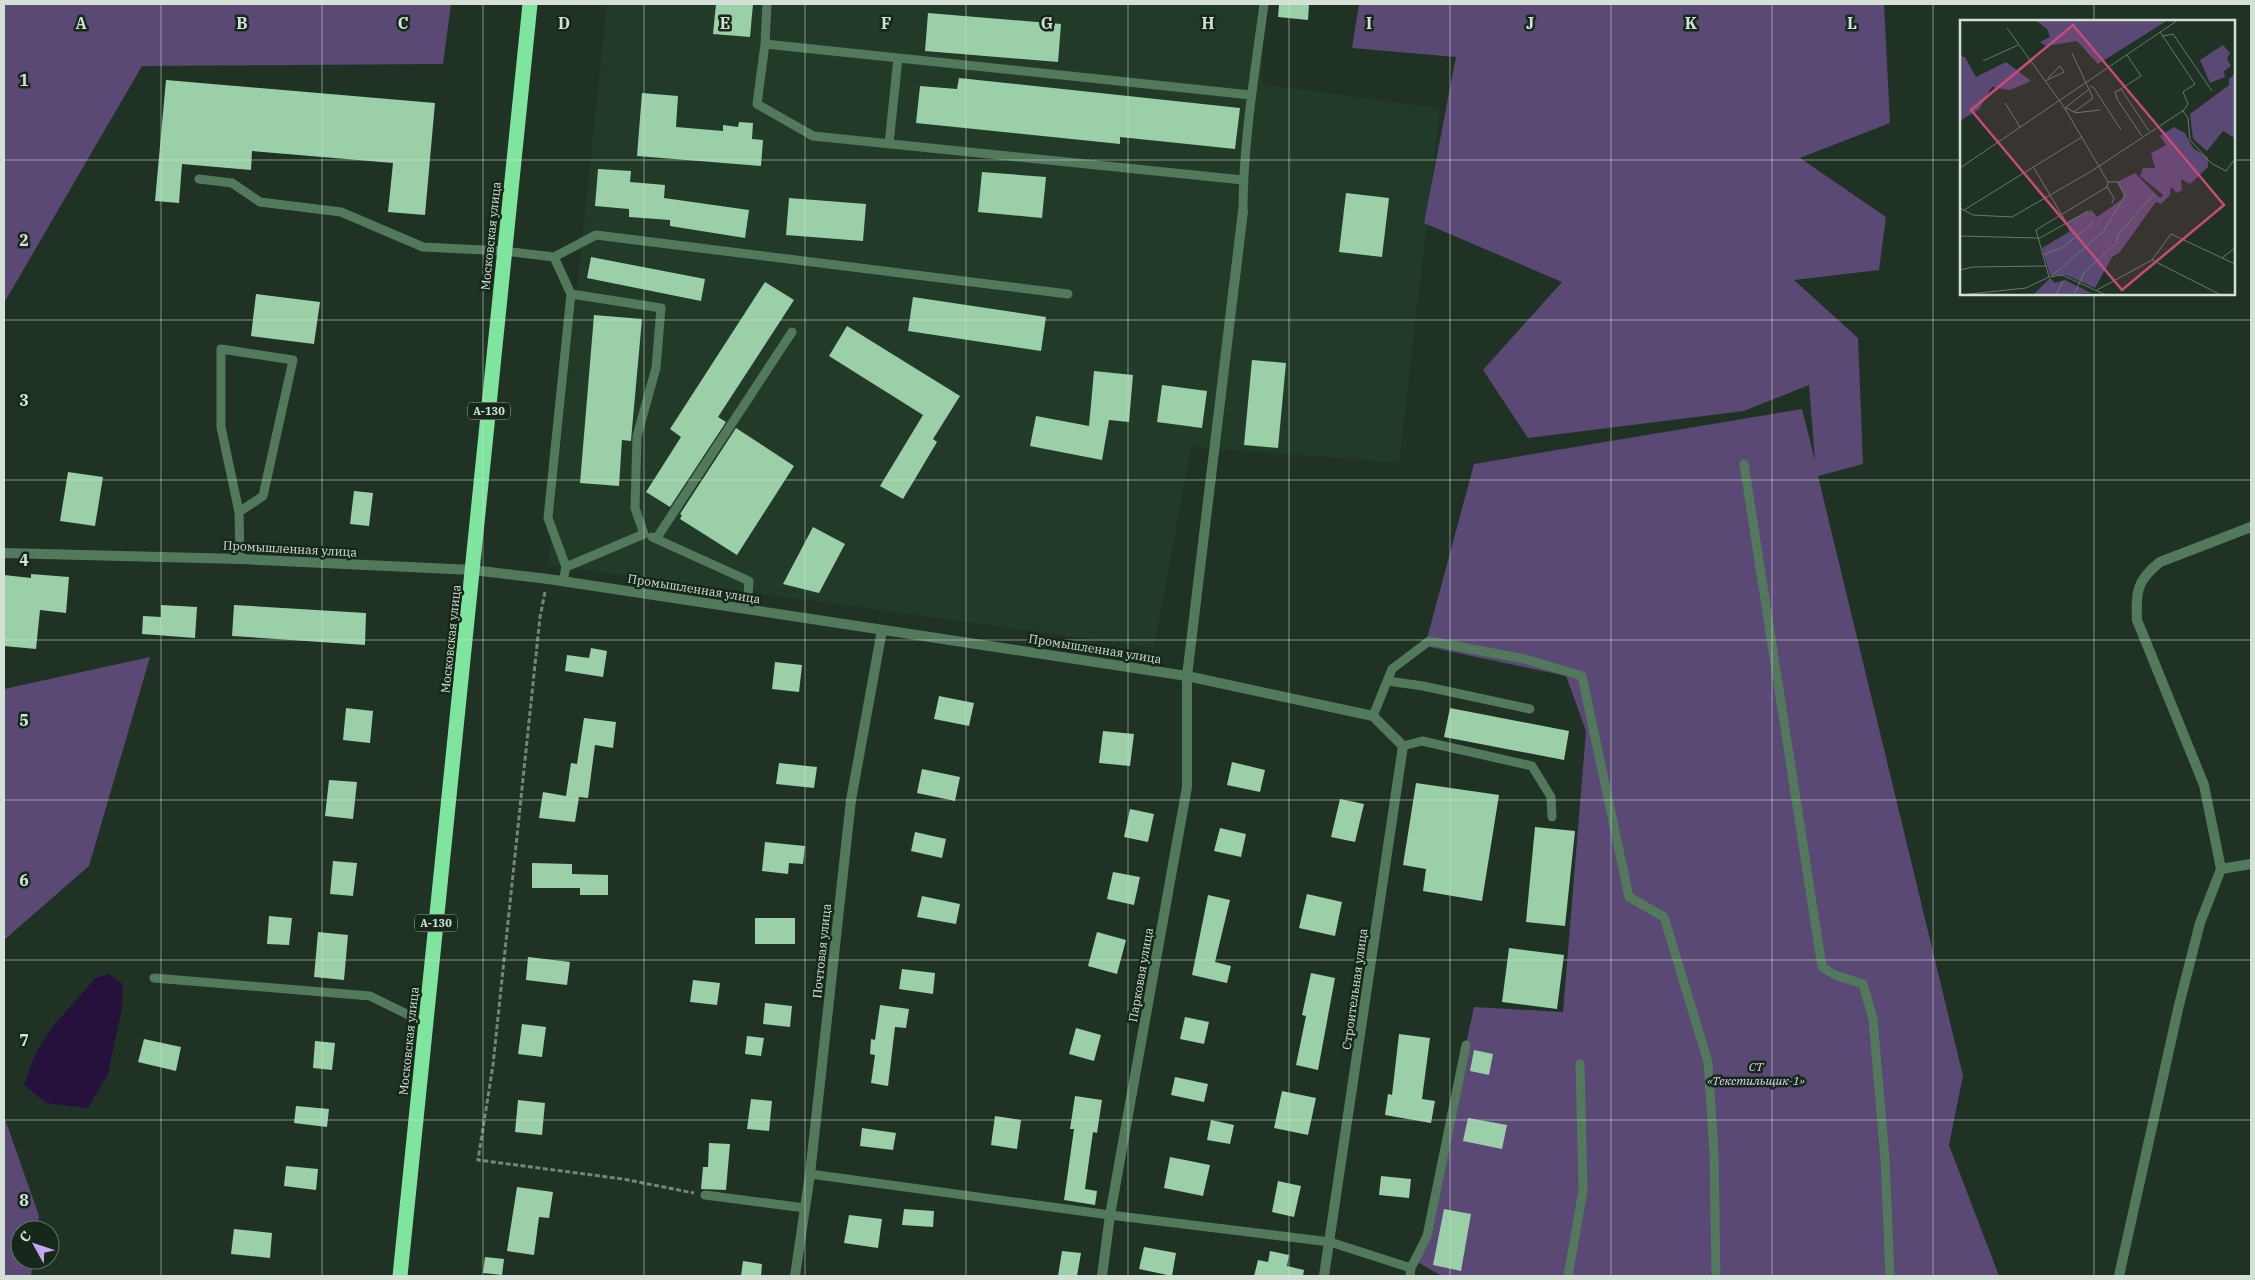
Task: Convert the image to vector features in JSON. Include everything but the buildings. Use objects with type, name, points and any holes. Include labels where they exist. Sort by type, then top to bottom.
[{"type":"highway","name":"Московская улица","points":[[400,1276],[530,4]]},
{"type":"street","name":"Парковая улица","points":[[1102,1276],[1110,1215],[1187,787],[1187,676],[1243,211]]},
{"type":"street","points":[[2119,1276],[2186,978],[2200,923],[2221,869],[2204,785],[2137,620],[2136,593],[2147,572],[2160,562],[2251,527]]},
{"type":"street","name":"Промышленная улица","points":[[4,553],[240,559],[473,570],[563,581],[1187,676],[1373,716]]},
{"type":"street","name":"Почтовая улица","points":[[795,1276],[810,1174],[851,800],[882,630]]},
{"type":"street","points":[[1373,716],[1403,746]]},
{"type":"street","name":"Строительная улица","points":[[1324,1276],[1403,746]]},
{"type":"street","points":[[2221,869],[2251,864]]},
{"type":"lane","points":[[767,4],[757,104],[813,136],[1243,180]]},
{"type":"lane","points":[[1243,211],[1243,180],[1251,95],[1264,4]]},
{"type":"lane","points":[[764,44],[1251,95]]},
{"type":"lane","points":[[889,144],[898,58]]},
{"type":"lane","points":[[199,179],[232,183],[260,202],[341,212],[423,247],[554,257],[596,235],[1068,294]]},
{"type":"lane","points":[[554,257],[571,294],[548,518],[566,567],[563,581]]},
{"type":"lane","points":[[571,294],[660,308],[656,368],[637,436],[635,508],[644,534]]},
{"type":"lane","points":[[656,539],[792,332]]},
{"type":"lane","points":[[239,512],[263,496],[293,360],[221,348],[221,427],[239,512],[240,559]]},
{"type":"lane","points":[[1744,464],[1822,967],[1835,976],[1863,984],[1873,1019],[1885,1159],[1890,1276]]},
{"type":"lane","points":[[566,567],[644,534],[749,582],[747,609]]},
{"type":"lane","points":[[1373,716],[1392,670],[1429,641],[1525,659],[1582,676],[1629,896],[1664,917],[1708,1062],[1714,1152],[1716,1276]]},
{"type":"lane","points":[[1388,682],[1423,686],[1530,709]]},
{"type":"lane","points":[[1403,746],[1422,741],[1532,766],[1551,797],[1552,817]]},
{"type":"lane","points":[[154,978],[370,996],[425,1023]]},
{"type":"lane","points":[[810,1174],[1110,1215],[1330,1242],[1411,1272],[1427,1236],[1466,1045]]},
{"type":"lane","points":[[1568,1276],[1584,1190],[1580,1064]]},
{"type":"lane","points":[[705,1195],[805,1208]]},
{"type":"path","points":[[548,579],[540,617],[493,1065],[478,1160],[623,1179],[705,1195]]},
{"type":"shaded area","points":[[607,4],[1264,4],[1262,84],[1440,108],[1399,463],[1191,447],[1154,648],[548,565]]},
{"type":"shaded area","points":[[109,974],[123,984],[122,1007],[108,1074],[88,1108],[46,1103],[24,1085],[35,1055],[52,1027],[96,978]]},
{"type":"green space","points":[[4,4],[451,4],[443,64],[142,66],[4,303]]},
{"type":"green space","name":"СТ «Текстильщик-1»","points":[[1359,4],[1884,4],[1890,123],[1800,158],[1886,217],[1879,270],[1794,280],[1858,338],[1863,464],[1818,476],[1963,1076],[1949,1145],[1999,1276],[1442,1276],[1419,1263],[1474,1007],[1563,1012],[1586,731],[1566,676],[1425,646],[1474,464],[1802,409],[1815,461],[1809,385],[1744,411],[1528,438],[1483,370],[1562,282],[1424,223],[1456,57],[1352,48]]},
{"type":"green space","points":[[150,657],[89,866],[4,940],[4,689]]},
{"type":"green space","points":[[4,1116],[39,1216],[38,1220],[10,1220],[10,1270],[32,1270],[31,1276],[4,1276]]}]
